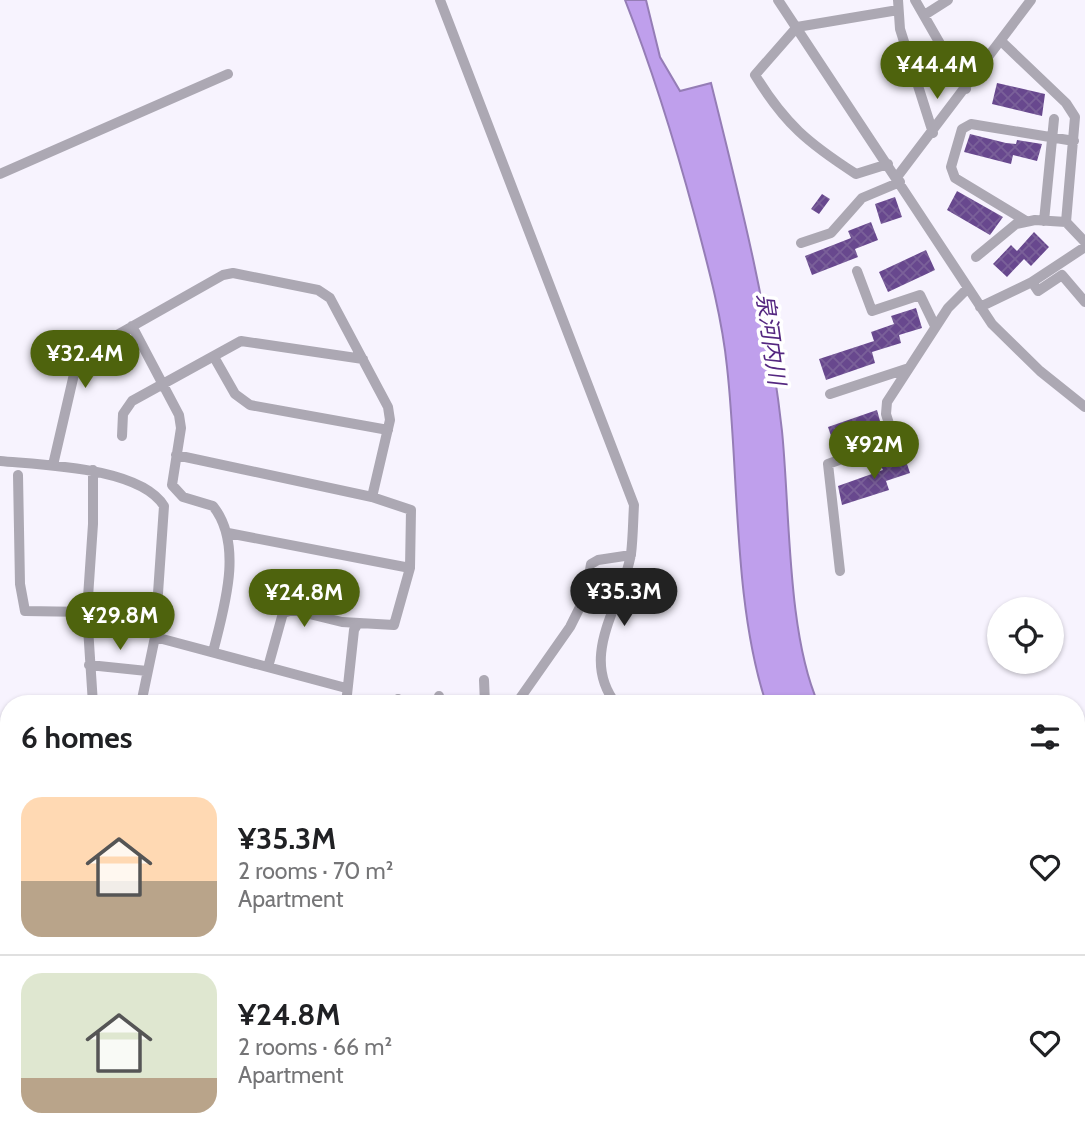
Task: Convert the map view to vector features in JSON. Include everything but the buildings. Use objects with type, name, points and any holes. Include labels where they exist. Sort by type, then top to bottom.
[{"type":"street","points":[[440,0],[634,505],[631,555],[599,663],[604,688],[609,695]]},
{"type":"street","points":[[778,0],[899,180],[980,307],[1009,344],[1085,407]]},
{"type":"street","points":[[915,0],[926,14],[966,89]]},
{"type":"street","points":[[926,14],[948,0]]},
{"type":"street","points":[[801,243],[831,233],[862,198],[899,180],[1031,0]]},
{"type":"street","points":[[888,164],[856,174],[796,132],[774,105],[755,75],[797,27],[898,5],[900,29],[933,133]]},
{"type":"street","points":[[980,307],[1032,282],[1085,245],[1066,222],[1074,117],[1066,103],[1001,41]]},
{"type":"street","points":[[0,174],[228,74]]},
{"type":"street","points":[[1044,221],[1055,119]]},
{"type":"street","points":[[1026,221],[955,178],[951,167],[962,129],[971,124],[1074,141]]},
{"type":"street","points":[[976,257],[1009,229],[1026,221],[1066,222]]},
{"type":"street","points":[[857,271],[872,311],[920,295],[935,326]]},
{"type":"street","points":[[54,465],[74,363],[85,352],[223,275],[233,273],[325,293],[388,407],[390,419],[372,497]]},
{"type":"street","points":[[1032,282],[1038,290],[1062,275],[1085,302]]},
{"type":"street","points":[[840,571],[828,464],[894,440],[885,409],[935,326],[968,288]]},
{"type":"street","points":[[132,326],[179,415],[181,428],[172,476],[175,491],[183,497],[213,506],[228,533],[228,574],[213,652]]},
{"type":"street","points":[[122,436],[127,407],[241,341],[363,359]]},
{"type":"street","points":[[214,357],[235,394],[250,405],[388,430]]},
{"type":"street","points":[[830,394],[909,368]]},
{"type":"street","points":[[176,455],[372,497],[408,506],[411,510],[410,568],[394,625],[358,623],[293,610],[283,613],[268,667]]},
{"type":"street","points":[[0,461],[93,470],[151,491],[164,506],[155,637],[143,695]]},
{"type":"street","points":[[92,695],[87,611],[93,524],[93,470]]},
{"type":"street","points":[[18,475],[20,584],[25,611],[87,611]]},
{"type":"street","points":[[228,533],[410,568]]},
{"type":"street","points":[[522,695],[570,627],[586,595],[591,564],[598,560],[631,555]]},
{"type":"street","points":[[346,695],[358,623]]},
{"type":"street","points":[[155,637],[346,688]]},
{"type":"street","points":[[89,665],[147,671]]},
{"type":"street","points":[[484,681],[485,695]]},
{"type":"shaded area","points":[[625,0],[646,0],[660,57],[680,91],[711,83],[743,213],[770,343],[782,431],[795,607],[800,642],[815,695],[764,695],[755,664],[742,581],[725,348],[700,235],[645,53]]},
{"type":"water label","name":"泉河内川","points":[[771,339]]}]
